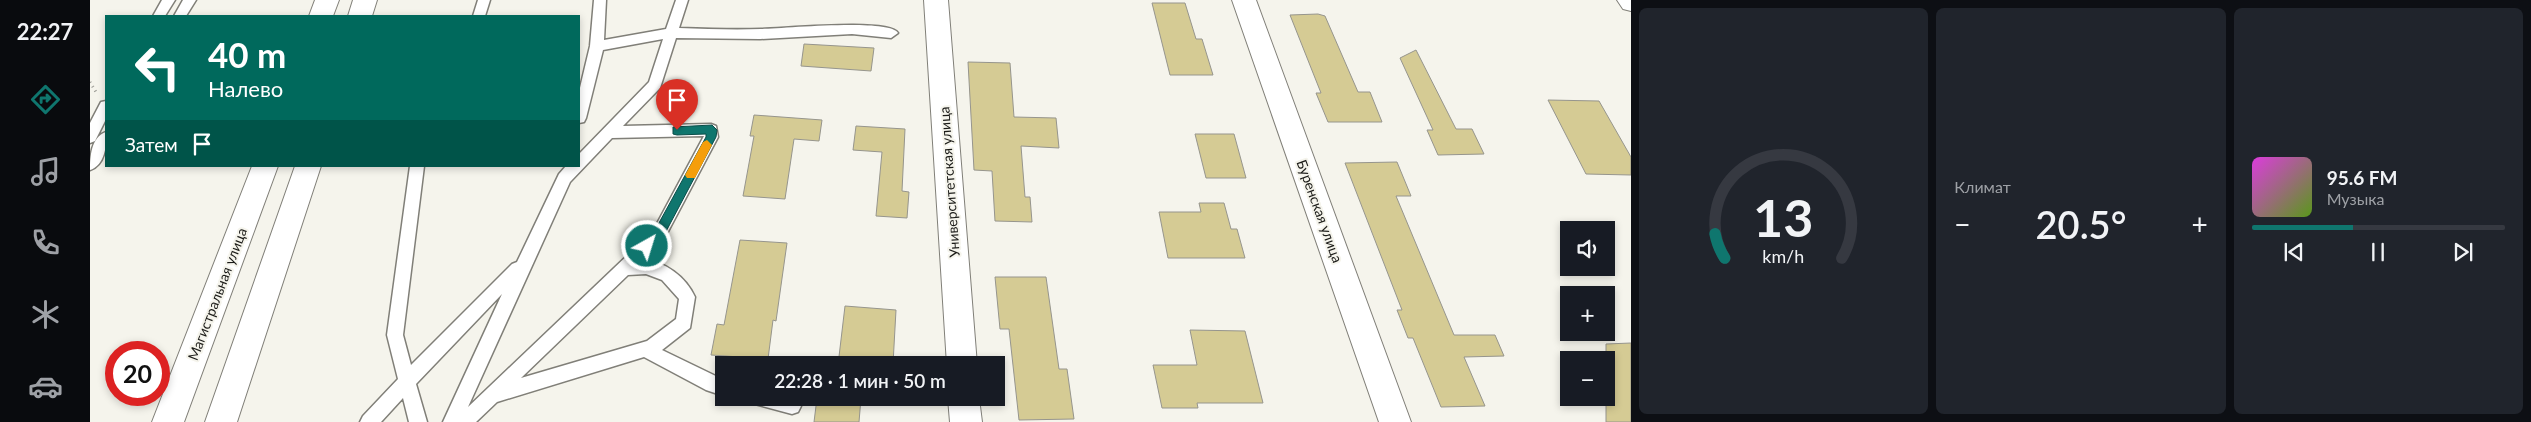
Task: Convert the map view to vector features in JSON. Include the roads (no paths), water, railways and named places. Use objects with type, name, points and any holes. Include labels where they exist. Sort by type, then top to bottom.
[{"type":"street","points":[[321,15],[327,0]]},
{"type":"street","points":[[360,15],[365,0]]},
{"type":"street","name":"Университетская улица","points":[[936,0],[961,356]]},
{"type":"street","name":"Буренская улица","points":[[1244,0],[1395,422]]},
{"type":"street","name":"Магистральная улица","points":[[168,422],[265,167]]},
{"type":"street","points":[[221,422],[308,167]]},
{"type":"street","points":[[965,406],[966,422]]},
{"type":"lane","points":[[160,15],[168,0]]},
{"type":"lane","points":[[181,15],[190,0]]},
{"type":"lane","points":[[479,15],[484,0]]},
{"type":"lane","points":[[580,114],[597,46],[600,0]]},
{"type":"lane","points":[[580,162],[655,84],[682,0]]},
{"type":"lane","points":[[597,46],[671,33],[760,34],[852,29],[891,33]]},
{"type":"lane","points":[[90,137],[105,108]]},
{"type":"lane","points":[[464,422],[658,236],[711,137],[712,130],[608,132]]},
{"type":"lane","points":[[90,164],[105,140]]},
{"type":"lane","points":[[417,167],[395,334],[418,422]]},
{"type":"lane","points":[[452,422],[526,262],[565,172]]},
{"type":"lane","points":[[369,422],[461,324],[526,262]]},
{"type":"lane","points":[[492,395],[652,347],[684,323],[687,297],[666,273],[645,265],[624,268]]},
{"type":"lane","points":[[644,350],[715,385]]}]
